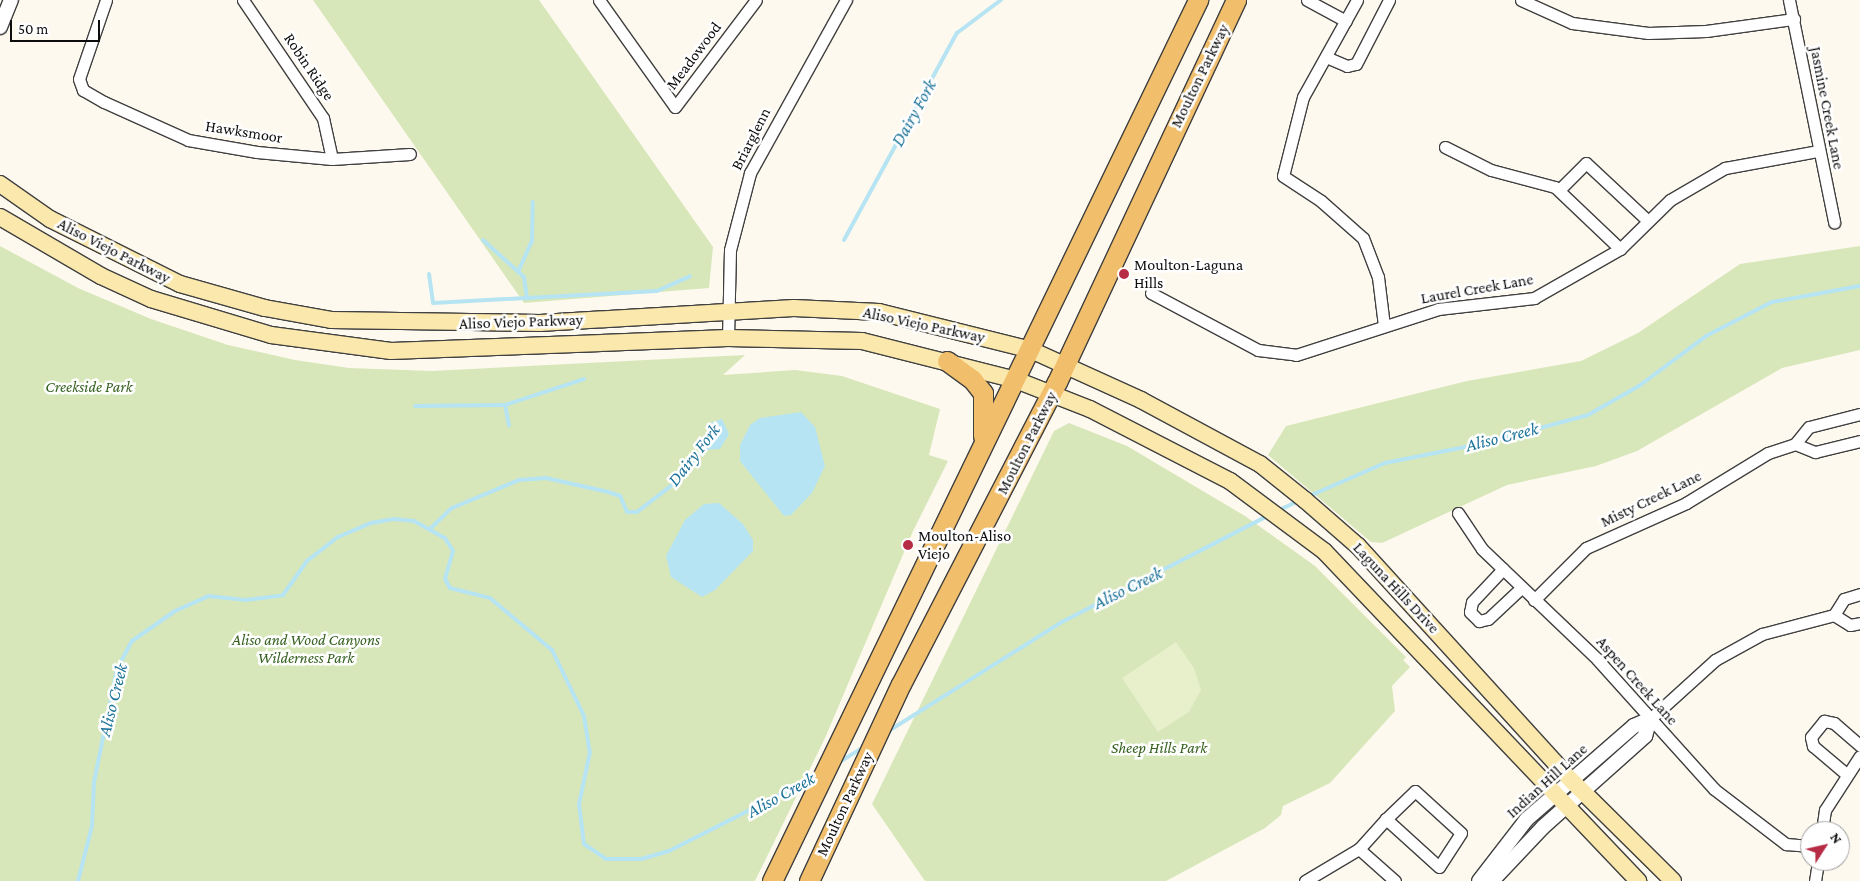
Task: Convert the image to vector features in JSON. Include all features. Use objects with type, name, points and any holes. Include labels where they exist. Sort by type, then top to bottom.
[{"type":"main road","name":"Moulton Parkway","points":[[772,881],[983,442],[1031,350],[1198,0]]},
{"type":"main road","name":"Moulton Parkway","points":[[808,881],[901,684],[1064,368],[1236,0]]},
{"type":"main road","name":"Aliso Viejo Parkway","points":[[0,184],[50,219],[162,276],[265,308],[330,320],[540,323],[727,308],[879,312],[1031,350],[1064,368]]},
{"type":"main road","name":"Aliso Viejo Parkway","points":[[0,218],[101,276],[151,298],[271,335],[333,345],[464,351],[728,338],[862,341],[1016,380],[1051,394]]},
{"type":"main road","points":[[947,361],[972,379],[983,393],[983,442]]},
{"type":"main road","name":"Laguna Hills Drive","points":[[1064,368],[1141,400],[1266,468],[1344,534],[1577,786],[1673,881]]},
{"type":"main road","name":"Laguna Hills Drive","points":[[1051,394],[1147,435],[1230,481],[1324,551],[1565,808],[1638,881]]},
{"type":"street","points":[[0,27],[11,0]]},
{"type":"street","name":"Hawksmoor","points":[[106,0],[79,79],[83,90],[188,140],[332,159],[410,154]]},
{"type":"street","name":"Robin Ridge","points":[[244,0],[323,118],[332,159]]},
{"type":"street","name":"Meadowood","points":[[599,0],[676,107],[756,0]]},
{"type":"street","name":"Briarglenn","points":[[728,338],[727,308],[730,250],[750,173],[846,0]]},
{"type":"street","points":[[1306,0],[1346,21]]},
{"type":"street","points":[[1357,0],[1303,97],[1283,176],[1322,200],[1363,238],[1378,277],[1384,326]]},
{"type":"street","points":[[1326,57],[1347,66],[1356,64],[1390,0]]},
{"type":"street","points":[[1521,0],[1572,23],[1648,34],[1706,32],[1794,19]]},
{"type":"street","name":"Jasmine Creek Lane","points":[[1790,0],[1818,151],[1834,222]]},
{"type":"street","points":[[1445,147],[1491,170],[1559,190],[1620,249]]},
{"type":"street","name":"Laurel Creek Lane","points":[[1151,293],[1258,350],[1279,355],[1296,355],[1438,309],[1534,298],[1620,249],[1670,200],[1725,168],[1818,151]]},
{"type":"street","points":[[1559,190],[1586,163],[1648,221]]},
{"type":"street","name":"Misty Creek Lane","points":[[1534,600],[1586,548],[1686,503],[1768,453],[1795,444],[1809,427],[1860,414]]},
{"type":"street","points":[[1795,444],[1815,452],[1860,441]]},
{"type":"street","name":"Aspen Creek Lane","points":[[1458,513],[1502,569],[1597,659],[1714,789],[1786,844],[1800,845]]},
{"type":"street","points":[[1502,569],[1472,602],[1470,612],[1479,621],[1488,619],[1521,588]]},
{"type":"street","points":[[1860,594],[1844,599],[1834,615],[1850,625],[1860,622]]},
{"type":"street","name":"Indian Hill Lane","points":[[1492,881],[1565,808],[1577,786],[1634,726],[1650,719],[1715,660],[1762,634],[1834,615]]},
{"type":"street","points":[[1845,773],[1813,746],[1811,738],[1824,721],[1834,723],[1860,746]]},
{"type":"street","points":[[1823,821],[1825,810],[1845,773],[1860,756]]},
{"type":"street","name":"Indian Hill Lane","points":[[1479,881],[1508,840],[1553,795],[1577,786]]},
{"type":"street","points":[[1305,881],[1359,849],[1386,820],[1415,791],[1461,833],[1439,867],[1386,820]]},
{"type":"street","points":[[1359,849],[1395,881]]},
{"type":"green space","points":[[313,0],[539,0],[713,247],[709,288],[524,303]]},
{"type":"green space","name":"Aliso and Wood Canyons Wilderness Park","points":[[0,246],[78,288],[151,319],[228,345],[295,360],[349,368],[432,371],[745,355],[723,375],[795,370],[842,376],[940,409],[929,455],[948,461],[913,531],[825,738],[755,881],[0,881]]},
{"type":"green space","points":[[1860,246],[1860,350],[1782,368],[1637,451],[1596,466],[1507,485],[1382,543],[1371,542],[1268,455],[1286,426],[1467,381],[1581,361],[1638,333],[1740,264]]},
{"type":"green space","name":"Sheep Hills Park","points":[[1069,423],[1127,446],[1245,516],[1315,566],[1406,657],[1403,660],[1410,667],[1392,686],[1395,711],[1330,783],[1283,806],[1281,815],[1265,828],[1166,881],[925,881],[872,804],[1054,431]]},
{"type":"green space","points":[[1176,642],[1194,668],[1201,690],[1189,712],[1158,732],[1122,678]]},
{"type":"water","points":[[801,412],[815,427],[825,466],[812,493],[791,515],[784,516],[740,461],[740,445],[750,425],[760,418]]},
{"type":"water","points":[[722,419],[729,434],[720,449],[702,450],[710,423]]},
{"type":"water","points":[[719,503],[743,524],[753,540],[753,551],[715,590],[702,597],[671,577],[666,556],[685,520],[704,504]]},
{"type":"waterway","name":"Dairy Fork","points":[[844,240],[957,33],[1001,0]]},
{"type":"waterway","points":[[518,272],[532,241],[533,202]]},
{"type":"waterway","points":[[483,240],[524,277],[527,299]]},
{"type":"waterway","points":[[429,274],[433,303],[657,291],[690,276]]},
{"type":"waterway","name":"Aliso Creek","points":[[1307,497],[1385,463],[1480,444],[1588,415],[1639,386],[1706,336],[1772,302],[1860,286]]},
{"type":"waterway","points":[[505,405],[584,379]]},
{"type":"waterway","points":[[415,406],[505,405],[509,426]]},
{"type":"waterway","name":"Dairy Fork","points":[[431,528],[452,508],[519,480],[546,478],[608,492],[620,496],[627,512],[637,512],[680,479],[705,446]]},
{"type":"waterway","name":"Aliso Creek","points":[[1277,511],[1298,501]]},
{"type":"waterway","name":"Aliso Creek","points":[[887,732],[1062,622],[1269,515]]},
{"type":"waterway","name":"Aliso Creek","points":[[78,881],[92,826],[94,782],[117,669],[132,641],[175,611],[208,596],[245,600],[283,595],[307,561],[338,537],[371,523],[394,519],[414,521],[445,538],[453,551],[445,579],[450,588],[490,598],[552,650],[584,716],[590,752],[579,804],[584,844],[606,859],[641,859],[669,851],[815,777]]},
{"type":"waterway","name":"Aliso Creek","points":[[838,763],[864,747]]},
{"type":"place","name":"Moulton-Laguna Hills","points":[[1124,274]]},
{"type":"place","name":"Moulton-Aliso Viejo","points":[[908,545]]},
{"type":"park label","name":"Creekside Park","points":[[89,387]]}]
